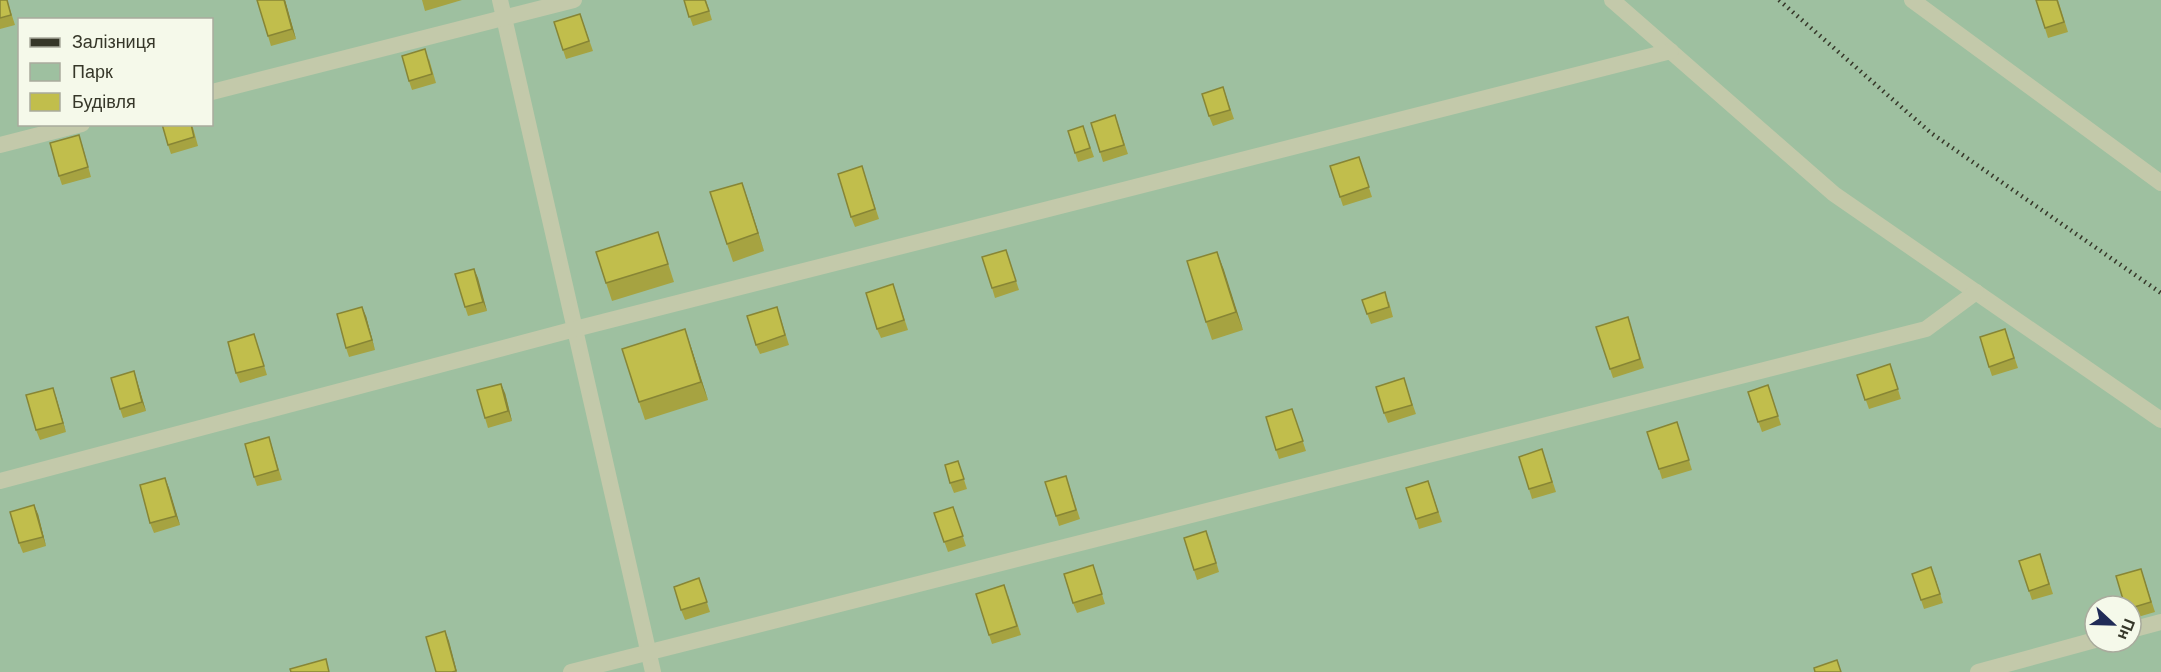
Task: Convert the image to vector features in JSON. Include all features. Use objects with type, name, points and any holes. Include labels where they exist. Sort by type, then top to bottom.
[{"type":"lane","points":[[500,0],[653,672]]},
{"type":"lane","points":[[213,92],[574,0]]},
{"type":"lane","points":[[1612,0],[1834,194],[2161,420]]},
{"type":"lane","points":[[1912,0],[2161,183]]},
{"type":"lane","points":[[0,481],[575,329],[1671,51]]},
{"type":"lane","points":[[0,145],[74,126]]},
{"type":"lane","points":[[571,672],[1926,329],[1976,292]]},
{"type":"lane","points":[[2143,627],[2161,622]]},
{"type":"lane","points":[[1978,672],[2083,643]]},
{"type":"green space","points":[[0,0],[2161,0],[2161,672],[0,672]]},
{"type":"building","points":[[0,0],[7,0],[11,15],[0,18]]},
{"type":"building","points":[[257,0],[284,0],[292,29],[268,36]]},
{"type":"building","points":[[684,0],[705,0],[709,11],[689,17]]},
{"type":"building","points":[[2036,0],[2057,0],[2064,22],[2045,28]]},
{"type":"building","points":[[580,14],[589,41],[563,50],[554,22]]},
{"type":"building","points":[[425,49],[432,74],[409,81],[402,56]]},
{"type":"building","points":[[1223,87],[1230,110],[1209,116],[1202,94]]},
{"type":"building","points":[[1115,115],[1124,145],[1100,152],[1091,123]]},
{"type":"building","points":[[163,126],[191,126],[194,137],[168,145]]},
{"type":"building","points":[[1083,126],[1090,148],[1075,153],[1068,131]]},
{"type":"building","points":[[79,135],[88,167],[59,176],[50,143]]},
{"type":"building","points":[[1359,157],[1369,187],[1340,197],[1330,166]]},
{"type":"building","points":[[862,166],[875,209],[851,217],[838,174]]},
{"type":"building","points":[[742,183],[758,233],[727,244],[710,192]]},
{"type":"building","points":[[658,232],[668,264],[606,283],[596,252]]},
{"type":"building","points":[[1006,250],[1016,281],[992,288],[982,257]]},
{"type":"building","points":[[1217,252],[1236,312],[1206,322],[1187,261]]},
{"type":"building","points":[[474,269],[483,302],[465,307],[455,274]]},
{"type":"building","points":[[893,284],[904,320],[877,329],[866,293]]},
{"type":"building","points":[[1385,292],[1389,307],[1367,314],[1362,300]]},
{"type":"building","points":[[362,307],[372,340],[346,348],[337,314]]},
{"type":"building","points":[[777,307],[785,335],[756,345],[747,316]]},
{"type":"building","points":[[1628,317],[1640,359],[1610,369],[1596,327]]},
{"type":"building","points":[[685,329],[701,382],[639,402],[622,349]]},
{"type":"building","points":[[2005,329],[2014,358],[1989,367],[1980,337]]},
{"type":"building","points":[[254,334],[264,366],[236,373],[228,342]]},
{"type":"building","points":[[1890,364],[1898,389],[1865,400],[1857,375]]},
{"type":"building","points":[[134,371],[142,402],[120,409],[111,378]]},
{"type":"building","points":[[1404,378],[1412,405],[1384,413],[1376,387]]},
{"type":"building","points":[[501,384],[508,411],[485,418],[477,390]]},
{"type":"building","points":[[1768,385],[1778,416],[1758,422],[1748,392]]},
{"type":"building","points":[[53,388],[63,423],[36,430],[26,395]]},
{"type":"building","points":[[1292,409],[1303,441],[1276,450],[1266,417]]},
{"type":"building","points":[[1677,422],[1689,460],[1659,469],[1647,432]]},
{"type":"building","points":[[269,437],[278,470],[254,477],[245,444]]},
{"type":"building","points":[[1542,449],[1552,482],[1529,489],[1519,457]]},
{"type":"building","points":[[958,461],[964,479],[950,483],[945,465]]},
{"type":"building","points":[[1066,476],[1076,510],[1056,516],[1045,482]]},
{"type":"building","points":[[165,478],[176,516],[150,523],[140,485]]},
{"type":"building","points":[[1428,481],[1438,512],[1416,519],[1406,488]]},
{"type":"building","points":[[34,505],[43,537],[19,543],[10,512]]},
{"type":"building","points":[[953,507],[963,536],[944,542],[934,513]]},
{"type":"building","points":[[1206,531],[1216,563],[1194,570],[1184,538]]},
{"type":"building","points":[[2040,554],[2049,584],[2029,591],[2019,561]]},
{"type":"building","points":[[1093,565],[1102,594],[1073,603],[1064,574]]},
{"type":"building","points":[[1931,567],[1940,594],[1921,600],[1912,574]]},
{"type":"building","points":[[2141,569],[2151,602],[2143,604],[2143,594],[2121,594],[2116,576]]},
{"type":"building","points":[[699,578],[707,602],[681,610],[674,587]]},
{"type":"building","points":[[1004,585],[1017,626],[989,635],[976,594]]},
{"type":"building","points":[[445,631],[456,671],[436,672],[426,637]]},
{"type":"building","points":[[326,659],[329,672],[291,672],[290,669]]},
{"type":"building","points":[[1837,660],[1841,672],[1815,672],[1814,668]]},
{"type":"railway","points":[[1779,0],[1931,133],[2161,293]]}]
